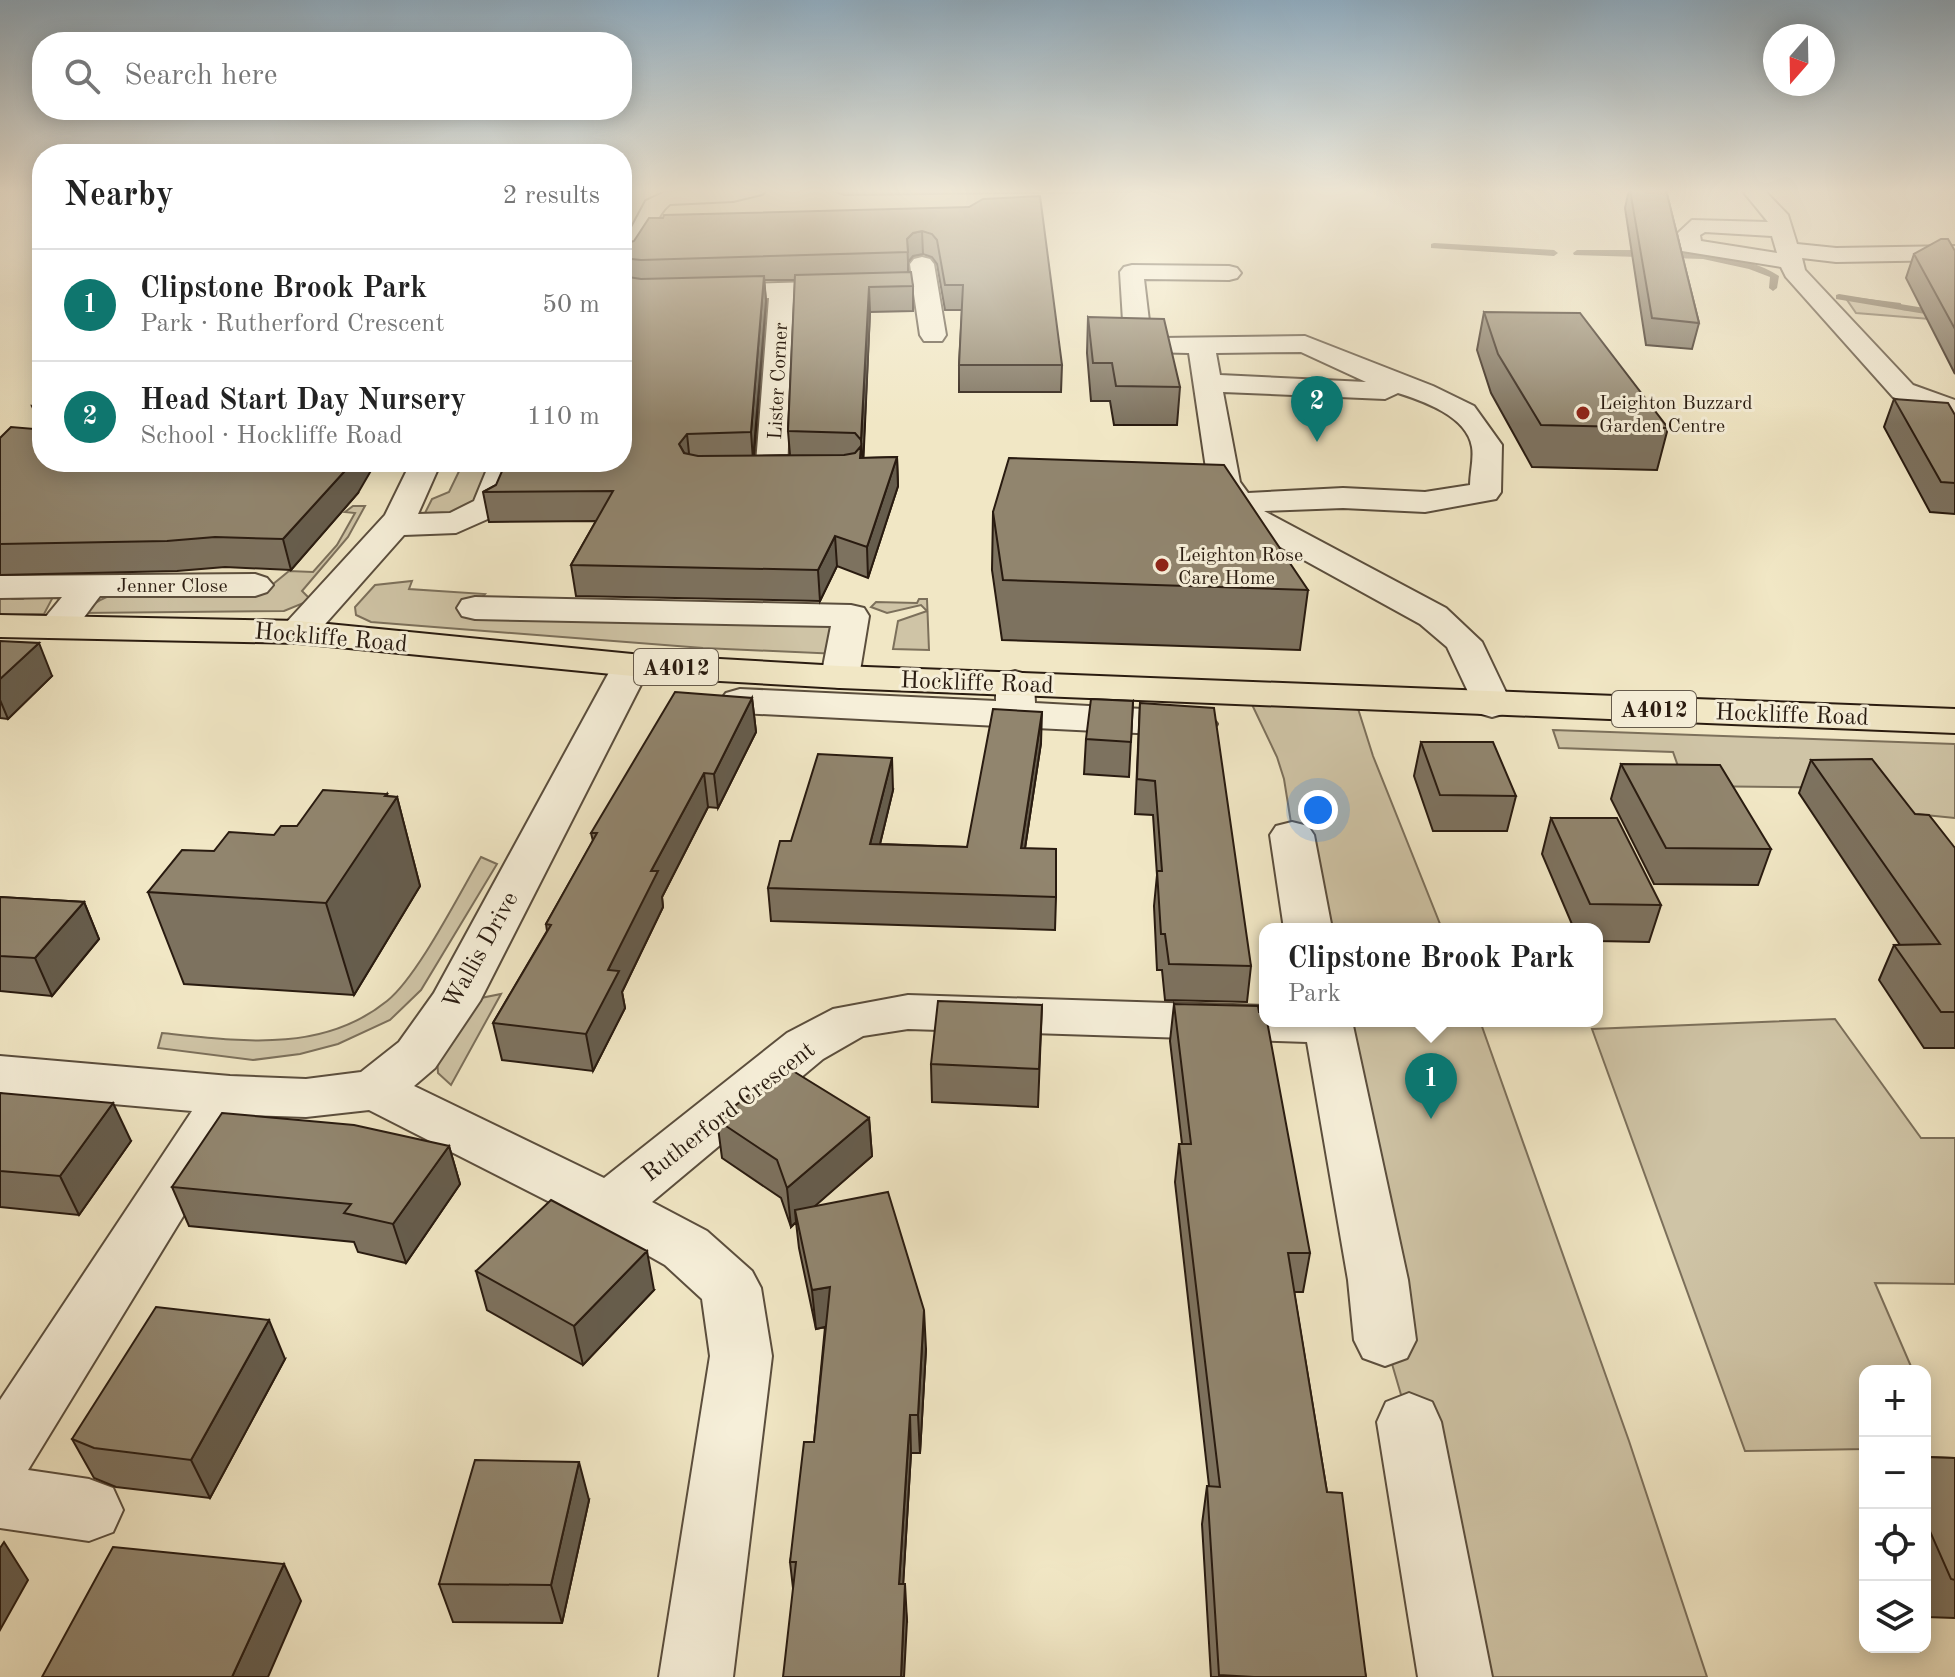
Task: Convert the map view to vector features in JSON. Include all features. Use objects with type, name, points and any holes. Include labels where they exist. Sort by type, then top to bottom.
[{"type":"main road","name":"Hockliffe Road","points":[[0,626],[298,632],[632,665],[840,677],[1016,699],[1354,696],[1492,705],[1955,721]]},
{"type":"street","points":[[1793,268],[1903,391],[1955,410]]},
{"type":"street","points":[[1229,273],[1132,272],[1138,332],[1154,346],[1305,344],[1464,412],[1487,445],[1485,492],[1425,502],[1343,498],[1238,503]]},
{"type":"street","name":"Lister Corner","points":[[632,292],[782,290],[924,275],[933,335]]},
{"type":"street","name":"Lister Corner","points":[[701,473],[786,472],[782,290]]},
{"type":"street","points":[[1201,345],[1224,482],[1247,515],[1433,616],[1463,642],[1492,705]]},
{"type":"street","points":[[1207,383],[1423,392]]},
{"type":"street","points":[[298,632],[394,525],[421,472]]},
{"type":"street","points":[[394,525],[456,523],[488,507],[501,472]]},
{"type":"street","name":"Jenner Close","points":[[0,587],[255,585]]},
{"type":"street","name":"Jenner Close","points":[[57,625],[90,586]]},
{"type":"street","points":[[475,608],[851,616],[840,677]]},
{"type":"street","name":"Wallis Drive","points":[[375,1090],[417,1055],[455,1001],[632,665]]},
{"type":"street","points":[[740,701],[1016,699],[1207,724]]},
{"type":"street","points":[[1292,835],[1307,923]]},
{"type":"street","name":"Rutherford Crescent","points":[[609,1206],[805,1046],[851,1021],[908,1012],[1259,1021]]},
{"type":"street","name":"Rutherford Crescent","points":[[1330,1027],[1378,1280],[1385,1340]]},
{"type":"street","points":[[0,1075],[230,1095],[306,1098],[375,1090],[609,1206],[686,1248],[731,1288],[741,1356],[696,1677]]},
{"type":"street","points":[[0,1456],[230,1095]]},
{"type":"street","points":[[1409,1422],[1455,1677]]},
{"type":"street","points":[[0,1497],[89,1510]]},
{"type":"shaded area","points":[[1845,297],[1900,304],[1902,309],[1955,314],[1955,321],[1856,313]]},
{"type":"shaded area","points":[[459,472],[488,472],[470,505],[454,512],[423,517],[432,499],[449,492]]},
{"type":"shaded area","points":[[353,506],[365,506],[348,537],[302,591],[311,600],[284,611],[82,613],[100,600],[127,591],[135,590],[139,597],[213,597],[229,591],[267,589],[289,571],[313,572],[337,545],[355,513],[345,512]]},
{"type":"shaded area","points":[[412,581],[409,589],[485,594],[473,608],[833,617],[839,654],[703,648],[371,622],[356,615],[355,607],[375,585]]},
{"type":"shaded area","points":[[30,591],[53,597],[44,614],[0,615],[0,593],[18,593],[13,599],[23,599]]},
{"type":"shaded area","points":[[919,599],[927,599],[929,650],[893,649],[898,621],[927,611],[921,605],[887,613],[871,607],[876,602],[917,603]]},
{"type":"shaded area","points":[[1246,692],[1354,696],[1373,756],[1440,923],[1307,923],[1284,779]]},
{"type":"shaded area","points":[[1553,730],[1955,744],[1955,818],[1915,814],[1889,788],[1685,786],[1673,752],[1559,748]]},
{"type":"shaded area","points":[[481,857],[497,864],[421,990],[390,1020],[338,1044],[300,1054],[253,1060],[158,1048],[162,1033],[220,1039],[279,1040],[307,1037],[362,1018],[387,1001],[412,973]]},
{"type":"shaded area","points":[[501,994],[451,1085],[438,1073],[437,1057],[476,999]]},
{"type":"shaded area","points":[[1835,1019],[1921,1138],[1955,1138],[1955,1284],[1875,1283],[1910,1365],[1859,1365],[1859,1449],[1745,1451],[1592,1029]]},
{"type":"shaded area","points":[[1328,1027],[1482,1027],[1629,1441],[1707,1677],[1455,1677],[1409,1422],[1385,1340]]},
{"type":"building","points":[[942,268],[1049,268],[1062,365],[959,365],[963,285],[945,285]]},
{"type":"building","points":[[1643,268],[1685,268],[1699,323],[1652,318]]},
{"type":"building","points":[[1922,268],[1955,268],[1955,329]]},
{"type":"building","points":[[911,272],[913,286],[869,287],[861,440],[855,433],[788,431],[795,275]]},
{"type":"building","points":[[764,276],[751,432],[687,434],[679,444],[684,453],[698,456],[844,455],[855,453],[861,446],[860,458],[897,457],[867,547],[835,536],[818,570],[571,565],[613,491],[483,492],[496,485],[502,472],[632,472],[632,278]]},
{"type":"building","points":[[1484,312],[1580,313],[1668,428],[1541,425],[1498,354]]},
{"type":"building","points":[[1088,317],[1164,319],[1180,387],[1116,386],[1112,363],[1093,363]]},
{"type":"building","points":[[1894,399],[1948,403],[1955,415],[1955,483],[1941,482]]},
{"type":"building","points":[[11,427],[32,429],[32,472],[344,472],[283,539],[215,537],[167,541],[0,544],[0,438]]},
{"type":"building","points":[[1009,458],[1224,465],[1308,590],[1003,580],[993,512]]},
{"type":"building","points":[[0,641],[39,643],[0,679]]},
{"type":"building","points":[[675,692],[752,698],[714,774],[704,773],[651,871],[658,871],[608,970],[619,971],[586,1034],[493,1023],[551,925],[546,924],[597,833],[591,833]]},
{"type":"building","points":[[1091,699],[1133,701],[1131,742],[1086,739]]},
{"type":"building","points":[[1140,703],[1214,708],[1251,966],[1169,964],[1165,934],[1161,934],[1157,871],[1162,871],[1155,781],[1137,779]]},
{"type":"building","points":[[993,709],[1042,712],[1021,848],[1056,849],[1056,897],[768,888],[780,841],[791,841],[818,754],[892,758],[870,844],[967,847]]},
{"type":"building","points":[[1421,742],[1493,742],[1516,796],[1440,795]]},
{"type":"building","points":[[1872,759],[1915,814],[1929,815],[1955,848],[1955,1012],[1941,1012],[1894,945],[1940,944],[1811,760]]},
{"type":"building","points":[[1621,764],[1720,765],[1771,849],[1666,848]]},
{"type":"building","points":[[323,790],[397,797],[326,903],[148,892],[182,850],[214,851],[229,832],[274,835],[281,826],[297,826]]},
{"type":"building","points":[[1551,818],[1617,818],[1661,905],[1590,904]]},
{"type":"building","points":[[0,897],[84,902],[35,958],[0,956]]},
{"type":"building","points":[[938,1001],[1042,1005],[1039,1069],[931,1064]]},
{"type":"building","points":[[1174,1004],[1258,1006],[1259,1027],[1268,1027],[1310,1253],[1288,1253],[1327,1492],[1342,1493],[1366,1677],[1219,1675],[1207,1486],[1220,1487],[1179,1144],[1191,1144]]},
{"type":"building","points":[[785,1066],[869,1118],[787,1188],[777,1160],[717,1120]]},
{"type":"building","points":[[0,1093],[113,1103],[60,1176],[0,1171]]},
{"type":"building","points":[[222,1113],[354,1125],[449,1146],[393,1224],[344,1213],[351,1204],[172,1187]]},
{"type":"building","points":[[888,1192],[924,1310],[918,1415],[910,1415],[899,1584],[905,1584],[901,1677],[783,1677],[796,1562],[790,1562],[804,1442],[814,1442],[830,1287],[812,1290],[795,1210]]},
{"type":"building","points":[[551,1200],[647,1251],[574,1326],[476,1271]]},
{"type":"building","points":[[156,1307],[269,1320],[191,1460],[94,1448],[72,1439]]},
{"type":"building","points":[[1931,1457],[1955,1458],[1955,1580],[1951,1579],[1931,1534]]},
{"type":"building","points":[[475,1460],[579,1462],[551,1585],[439,1584]]},
{"type":"building","points":[[113,1547],[284,1564],[232,1677],[42,1677]]},
{"type":"waterway","points":[[1755,268],[1775,276],[1773,288]]},
{"type":"waterway","points":[[1839,297],[1955,316]]},
{"type":"place","name":"Leighton Buzzard Garden Centre","points":[[1583,413]]},
{"type":"place","name":"Head Start Day Nursery","points":[[1317,442]]},
{"type":"place","name":"Leighton Rose Care Home","points":[[1162,565]]},
{"type":"place","name":"Clipstone Brook Park","points":[[1431,1119]]}]
